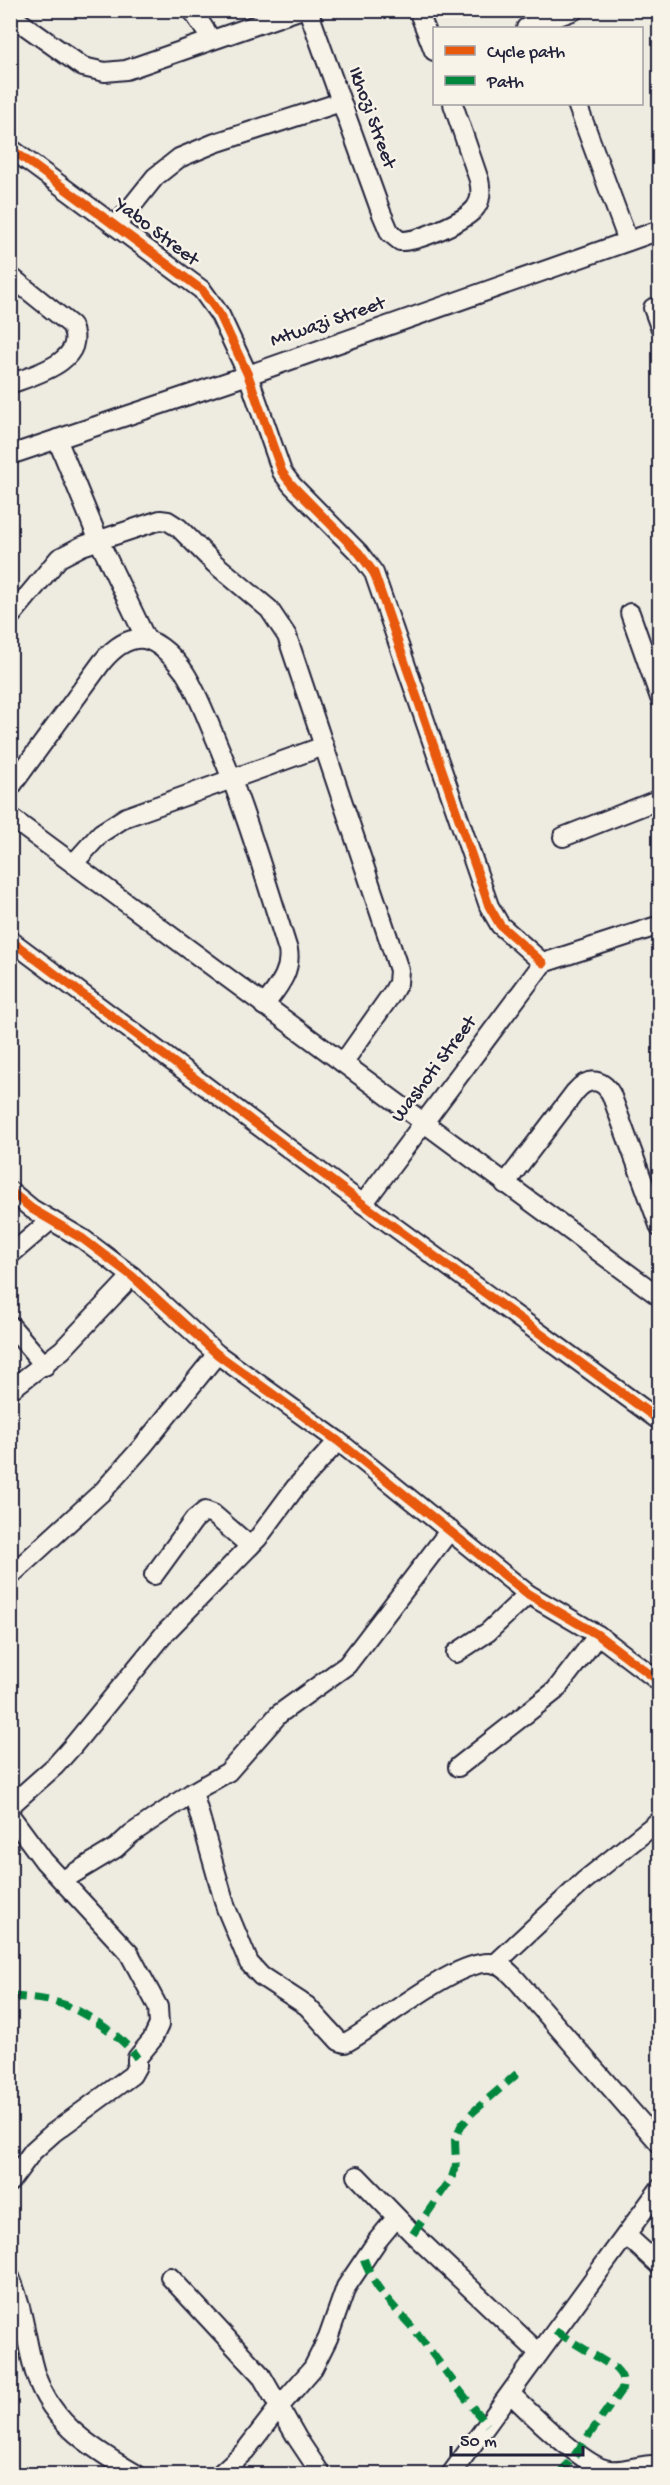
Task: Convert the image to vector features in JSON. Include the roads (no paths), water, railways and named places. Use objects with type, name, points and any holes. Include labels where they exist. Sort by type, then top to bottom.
[{"type":"street","points":[[192,10],[211,39]]},
{"type":"street","points":[[15,15],[83,67],[97,72],[113,72],[126,70],[299,10]]},
{"type":"street","name":"Ikhozi Street","points":[[308,10],[381,212],[390,233],[395,238],[406,241],[415,239],[462,219],[476,208],[480,197],[479,180],[453,105]]},
{"type":"street","points":[[418,10],[433,46]]},
{"type":"street","points":[[528,27],[575,10]]},
{"type":"street","name":"Yabo Street","points":[[116,226],[155,177],[179,158],[216,143],[341,102]]},
{"type":"street","points":[[577,105],[628,241]]},
{"type":"street","name":"Yabo Street","points":[[10,148],[208,297],[220,315],[248,375],[282,472],[291,485],[359,553],[374,573],[489,906],[500,925],[543,963]]},
{"type":"street","name":"Mtwazi Street","points":[[10,455],[248,375],[660,230]]},
{"type":"street","points":[[10,276],[71,325],[75,333],[72,348],[60,363],[10,384]]},
{"type":"street","points":[[653,308],[660,327]]},
{"type":"street","points":[[57,439],[99,541],[146,639],[165,651],[184,671],[195,690],[233,779],[289,957],[284,977],[264,1006]]},
{"type":"street","points":[[10,617],[59,558],[68,552],[154,521],[168,521],[179,528],[214,563],[269,609],[287,636],[399,970],[398,983],[393,992],[342,1063]]},
{"type":"street","points":[[630,613],[660,698]]},
{"type":"street","points":[[10,788],[108,655],[126,642],[146,639]]},
{"type":"street","points":[[74,863],[100,833],[119,820],[324,746]]},
{"type":"street","points":[[563,837],[660,799]]},
{"type":"street","points":[[10,817],[660,1297]]},
{"type":"street","points":[[543,963],[660,925]]},
{"type":"street","points":[[10,940],[363,1204],[660,1421]]},
{"type":"street","name":"Washoti Street","points":[[363,1204],[543,963]]},
{"type":"street","points":[[505,1184],[575,1092],[587,1082],[594,1080],[604,1084],[611,1094],[660,1228]]},
{"type":"street","points":[[10,1191],[32,1209],[83,1239],[132,1276],[218,1354],[338,1441],[528,1594],[598,1635],[658,1676]]},
{"type":"street","points":[[10,1255],[51,1220]]},
{"type":"street","points":[[10,1390],[45,1366],[132,1276]]},
{"type":"street","points":[[10,1325],[45,1366]]},
{"type":"street","points":[[13,1568],[103,1491],[218,1354]]},
{"type":"street","points":[[10,1806],[56,1766],[165,1633],[270,1524],[295,1488],[338,1441]]},
{"type":"street","points":[[154,1575],[194,1521],[205,1511],[213,1514],[250,1546]]},
{"type":"street","points":[[63,1880],[116,1848],[131,1834],[193,1792],[228,1772],[279,1714],[352,1660],[450,1530]]},
{"type":"street","points":[[456,1653],[488,1632],[528,1594]]},
{"type":"street","points":[[458,1767],[555,1691],[598,1635]]},
{"type":"street","points":[[193,1792],[225,1908],[249,1962],[261,1977],[308,2006],[339,2041],[345,2043],[364,2032],[432,1985],[482,1964],[495,1964],[504,1969],[527,1992],[660,2144]]},
{"type":"street","points":[[10,1815],[44,1861],[129,1953],[158,2007],[159,2025],[152,2040],[137,2058],[137,2066],[132,2075],[46,2139],[33,2151],[10,2182]]},
{"type":"street","points":[[495,1964],[584,1881],[660,1820]]},
{"type":"street","points":[[357,2176],[396,2218],[539,2353]]},
{"type":"street","points":[[451,2475],[660,2188]]},
{"type":"street","points":[[219,2475],[245,2451],[313,2368],[328,2338],[346,2287],[370,2250],[396,2218]]},
{"type":"street","points":[[626,2235],[660,2266]]},
{"type":"street","points":[[10,2277],[20,2300],[35,2372],[52,2410],[75,2435],[136,2475]]},
{"type":"street","points":[[170,2277],[261,2374],[321,2475]]},
{"type":"street","points":[[510,2394],[552,2433],[597,2466],[608,2470],[651,2464],[660,2465]]}]
